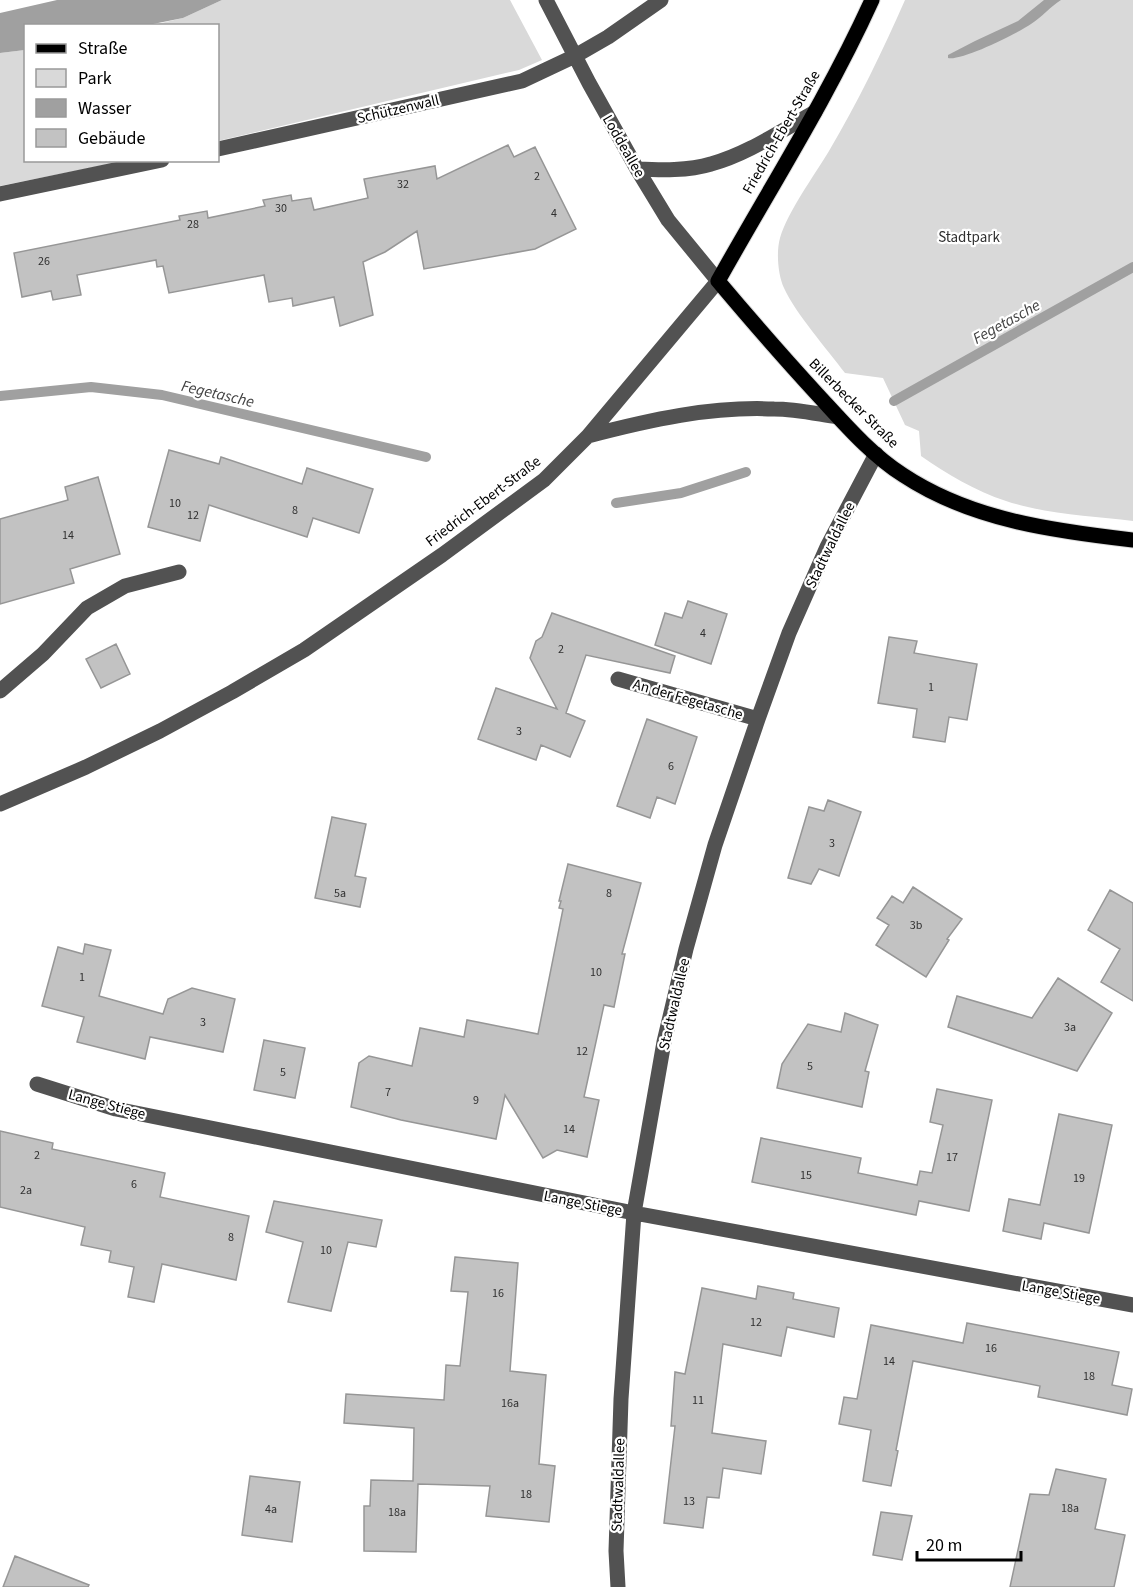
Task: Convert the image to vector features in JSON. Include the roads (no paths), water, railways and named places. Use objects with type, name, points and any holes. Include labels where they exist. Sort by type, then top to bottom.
[{"type":"main road","name":"Friedrich-Ebert-Straße","points":[[718,281],[815,112],[872,0]]},
{"type":"main road","name":"Billerbecker Straße","points":[[718,281],[838,417],[876,454],[903,475],[942,496],[999,518],[1076,534],[1133,540]]},
{"type":"street","name":"Loddeallee","points":[[546,0],[637,169],[668,220],[718,281]]},
{"type":"street","name":"Schützenwall","points":[[219,149],[522,81],[608,38],[661,0]]},
{"type":"street","points":[[637,169],[670,170],[709,165],[730,158],[815,112]]},
{"type":"street","points":[[0,194],[152,162]]},
{"type":"street","name":"Friedrich-Ebert-Straße","points":[[0,804],[86,767],[232,693],[304,650],[442,555],[544,480],[588,436],[718,281]]},
{"type":"street","points":[[588,436],[642,422],[714,410],[776,409],[838,417]]},
{"type":"street","name":"Stadtwaldallee","points":[[618,1587],[616,1551],[621,1399],[634,1213],[664,1042],[686,949],[715,845],[789,633],[827,547],[876,454]]},
{"type":"street","points":[[0,691],[43,654],[87,608],[125,586],[179,572]]},
{"type":"street","name":"An der Fegetasche","points":[[618,679],[758,719]]},
{"type":"street","name":"Lange Stiege","points":[[37,1083],[116,1109],[634,1213],[1133,1305]]},
{"type":"water","points":[[57,0],[222,0],[183,18],[153,24],[24,24],[24,50],[0,53],[0,13]]},
{"type":"water","points":[[1044,0],[1061,0],[1015,34],[977,51],[948,58],[948,55],[1018,21]]},
{"type":"waterway","name":"Fegetasche","points":[[894,401],[1133,267]]},
{"type":"waterway","name":"Fegetasche","points":[[0,396],[91,387],[162,395],[426,457]]},
{"type":"waterway","name":"Fegetasche","points":[[616,503],[681,493],[746,472]]},
{"type":"park label","name":"Stadtpark","points":[[969,237]]}]
